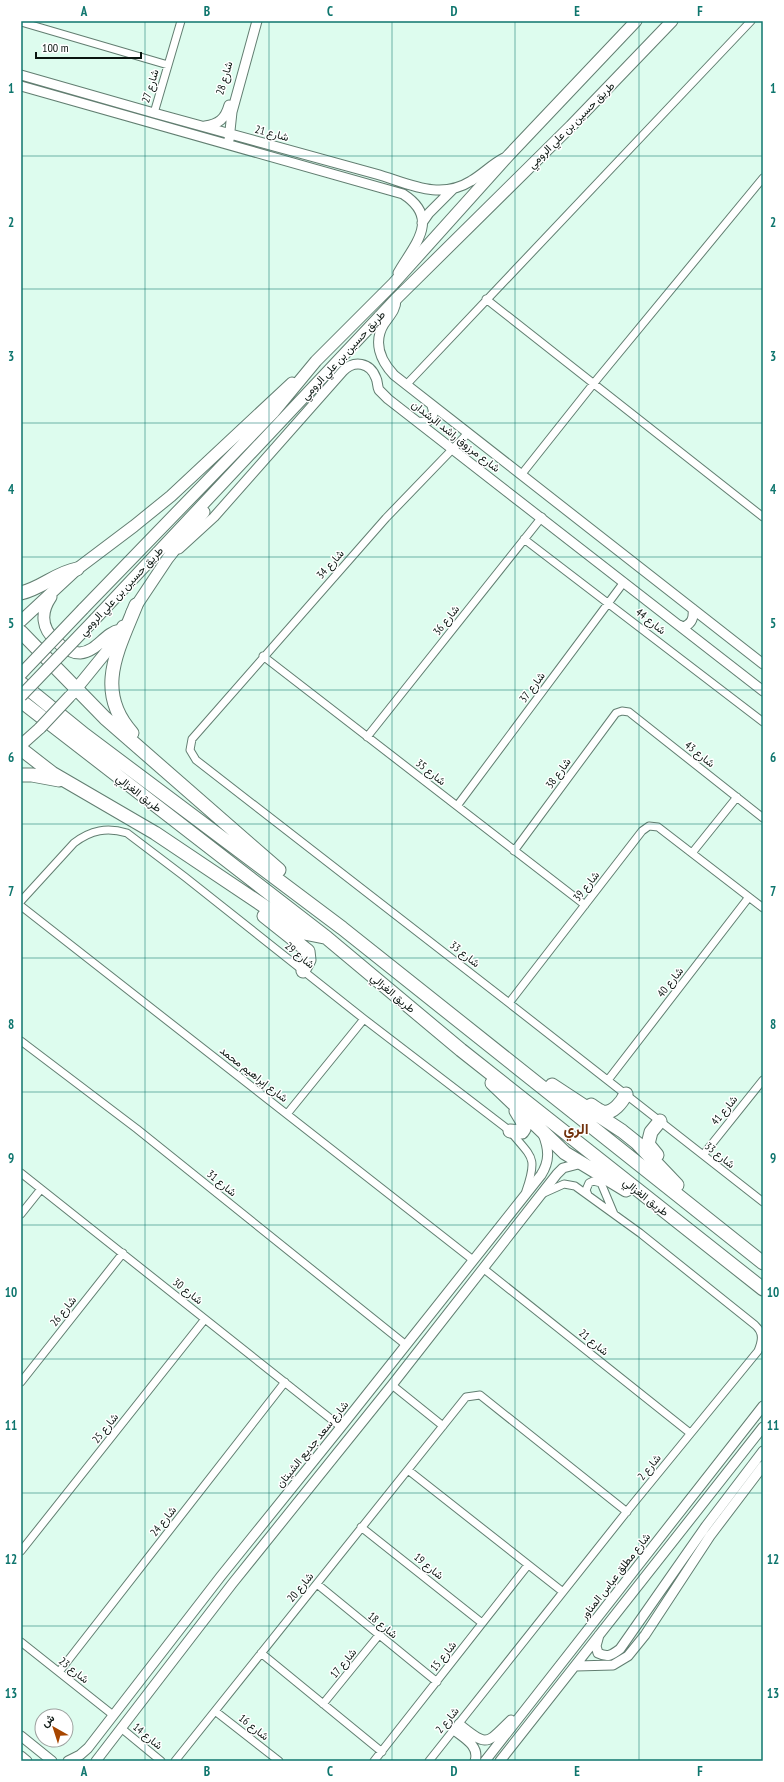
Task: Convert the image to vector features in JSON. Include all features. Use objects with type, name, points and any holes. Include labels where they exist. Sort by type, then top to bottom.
[{"type":"highway","name":"طريق حسين بن علي الرومي","points":[[21,674],[274,413],[316,361],[392,284],[509,155],[636,21]]},
{"type":"highway","name":"طريق حسين بن علي الرومي","points":[[21,696],[96,619],[396,299],[572,126],[672,21]]},
{"type":"highway","points":[[21,621],[77,569],[158,506],[316,361]]},
{"type":"highway","points":[[21,746],[40,728],[73,692],[107,651],[168,558],[251,452]]},
{"type":"highway","points":[[21,593],[39,587],[61,574],[77,569]]},
{"type":"highway","points":[[77,569],[75,575],[53,595],[45,607],[44,622],[49,635],[66,650],[80,653],[95,648],[111,633],[120,630]]},
{"type":"highway","points":[[136,605],[115,663],[111,686],[111,696],[115,710],[122,721],[164,768]]},
{"type":"highway","points":[[21,632],[73,692],[164,768],[342,928]]},
{"type":"highway","name":"طريق الغزالي","points":[[21,683],[85,735],[342,928],[763,1263]]},
{"type":"highway","name":"طريق الغزالي","points":[[21,701],[327,938],[461,1050],[763,1289]]},
{"type":"highway","points":[[21,749],[65,781],[155,833],[304,933],[327,938]]},
{"type":"highway","points":[[21,775],[32,775],[65,781]]},
{"type":"highway","points":[[236,888],[262,914],[305,948],[309,960],[303,971]]},
{"type":"highway","points":[[461,1050],[508,1100],[541,1129],[565,1153],[685,1228]]},
{"type":"highway","points":[[504,1056],[560,1090],[622,1131],[637,1143],[678,1186],[698,1211]]},
{"type":"highway","points":[[560,1090],[572,1094],[603,1112],[614,1109],[626,1094]]},
{"type":"highway","points":[[508,1100],[524,1125],[522,1132],[510,1131]]},
{"type":"highway","points":[[660,1121],[651,1132],[648,1138],[648,1144],[673,1172],[678,1186]]},
{"type":"street","name":"شارع 27","points":[[154,113],[180,21]]},
{"type":"street","name":"شارع 28","points":[[203,127],[217,124],[226,115],[252,21]]},
{"type":"street","name":"شارع 28","points":[[229,144],[232,112],[257,21]]},
{"type":"street","points":[[406,385],[751,21]]},
{"type":"street","name":"شارع 27","points":[[21,22],[168,66]]},
{"type":"street","name":"شارع 21","points":[[21,75],[396,180],[428,191],[454,189],[470,182],[509,155]]},
{"type":"street","name":"شارع 21","points":[[21,86],[394,190],[403,194],[414,203],[420,212],[422,223]]},
{"type":"street","points":[[521,475],[594,383],[763,178]]},
{"type":"street","points":[[394,190],[398,186],[396,180]]},
{"type":"street","points":[[392,284],[420,239],[422,223],[429,213],[454,189]]},
{"type":"street","name":"شارع مرزوق راشد الرشدان","points":[[396,299],[394,310],[384,324],[378,341],[383,361],[394,375],[763,664]]},
{"type":"street","points":[[486,299],[763,517]]},
{"type":"street","name":"شارع مرزوق راشد الرشدان","points":[[168,558],[214,517],[347,367],[359,363],[370,368],[382,394],[542,517],[763,691]]},
{"type":"street","points":[[377,381],[383,375],[394,375]]},
{"type":"street","points":[[418,422],[425,422],[431,419],[434,412],[432,406]]},
{"type":"street","name":"شارع 34","points":[[213,714],[386,518],[468,433]]},
{"type":"street","name":"شارع 36","points":[[367,737],[542,517]]},
{"type":"street","name":"شارع 44","points":[[524,539],[763,722]]},
{"type":"street","name":"شارع 37","points":[[456,806],[624,582]]},
{"type":"street","points":[[679,625],[683,627],[692,621],[693,609]]},
{"type":"street","name":"شارع 35","points":[[264,656],[585,905]]},
{"type":"street","name":"شارع 43","points":[[622,711],[629,712],[763,818]]},
{"type":"street","name":"شارع 38","points":[[514,850],[616,713],[622,711]]},
{"type":"street","name":"شارع 33","points":[[213,714],[192,739],[190,750],[196,760],[509,1002],[763,1202]]},
{"type":"street","points":[[692,853],[737,797]]},
{"type":"street","name":"شارع 39","points":[[509,1002],[642,832],[650,826],[658,827],[763,908]]},
{"type":"street","name":"شارع 29","points":[[21,901],[74,843],[83,836],[99,830],[116,830],[127,833],[137,839],[364,1019],[510,1131],[527,1152],[533,1163],[533,1172],[525,1194]]},
{"type":"street","name":"شارع 40","points":[[608,1080],[749,897]]},
{"type":"street","name":"شارع إبراهيم محمد","points":[[21,906],[474,1260]]},
{"type":"street","points":[[287,1114],[364,1019]]},
{"type":"street","name":"شارع 31","points":[[21,1041],[137,1129],[406,1345]]},
{"type":"street","name":"شارع 41","points":[[703,1155],[763,1080]]},
{"type":"street","name":"شارع سعد جديع الشيتان","points":[[68,1761],[80,1755],[91,1744],[221,1576],[541,1175],[547,1160],[548,1150],[541,1129]]},
{"type":"street","points":[[96,1761],[246,1566],[484,1269],[540,1195],[564,1168],[582,1163]]},
{"type":"street","name":"شارع 30","points":[[21,1173],[341,1427]]},
{"type":"street","points":[[588,1195],[586,1190],[589,1183],[593,1181],[601,1183],[614,1215]]},
{"type":"street","name":"شارع 2","points":[[429,1761],[627,1512],[758,1351],[762,1334],[755,1325],[640,1233],[575,1186],[564,1184],[552,1188],[540,1195]]},
{"type":"street","points":[[21,1214],[41,1189]]},
{"type":"street","points":[[503,1222],[502,1226],[505,1232],[513,1231]]},
{"type":"street","points":[[483,1247],[490,1245],[494,1247],[494,1256]]},
{"type":"street","name":"شارع 26","points":[[21,1382],[123,1253]]},
{"type":"street","name":"شارع 21","points":[[484,1269],[690,1434]]},
{"type":"street","name":"شارع 25","points":[[21,1551],[205,1318]]},
{"type":"street","name":"شارع 24","points":[[59,1672],[285,1382]]},
{"type":"street","points":[[392,1385],[443,1426]]},
{"type":"street","name":"شارع 20","points":[[175,1761],[466,1398],[480,1395],[627,1512]]},
{"type":"street","name":"شارع مطلق عباس المناور","points":[[485,1761],[763,1406]]},
{"type":"street","name":"شارع مطلق عباس المناور","points":[[500,1761],[763,1427]]},
{"type":"street","points":[[599,1634],[596,1646],[598,1653],[605,1656],[611,1655],[620,1649],[708,1531],[763,1451]]},
{"type":"street","points":[[576,1666],[613,1665],[628,1656],[644,1635],[708,1531],[763,1466]]},
{"type":"street","points":[[408,1470],[563,1592]]},
{"type":"street","name":"شارع 19","points":[[362,1527],[482,1623]]},
{"type":"street","points":[[236,1558],[235,1562],[237,1566],[241,1568],[246,1566]]},
{"type":"street","name":"شارع 15","points":[[374,1761],[528,1565]]},
{"type":"street","points":[[221,1576],[229,1577],[232,1584]]},
{"type":"street","name":"شارع 18","points":[[316,1584],[436,1682]]},
{"type":"street","points":[[636,1629],[644,1635]]},
{"type":"street","name":"شارع 17","points":[[323,1704],[379,1635]]},
{"type":"street","name":"شارع 23","points":[[21,1642],[114,1715]]},
{"type":"street","points":[[261,1653],[382,1752]]},
{"type":"street","points":[[456,1727],[474,1737],[488,1741],[494,1738],[514,1717],[527,1708]]},
{"type":"street","name":"شارع 16","points":[[215,1711],[279,1761]]},
{"type":"street","points":[[456,1727],[475,1749],[477,1754],[475,1761]]},
{"type":"street","name":"شارع 14","points":[[121,1728],[161,1761]]},
{"type":"street","points":[[21,1736],[52,1761]]},
{"type":"street","points":[[91,1744],[95,1751],[102,1752]]},
{"type":"street","points":[[21,1756],[27,1761]]},
{"type":"district","name":"الري","points":[[576,1128]]}]
